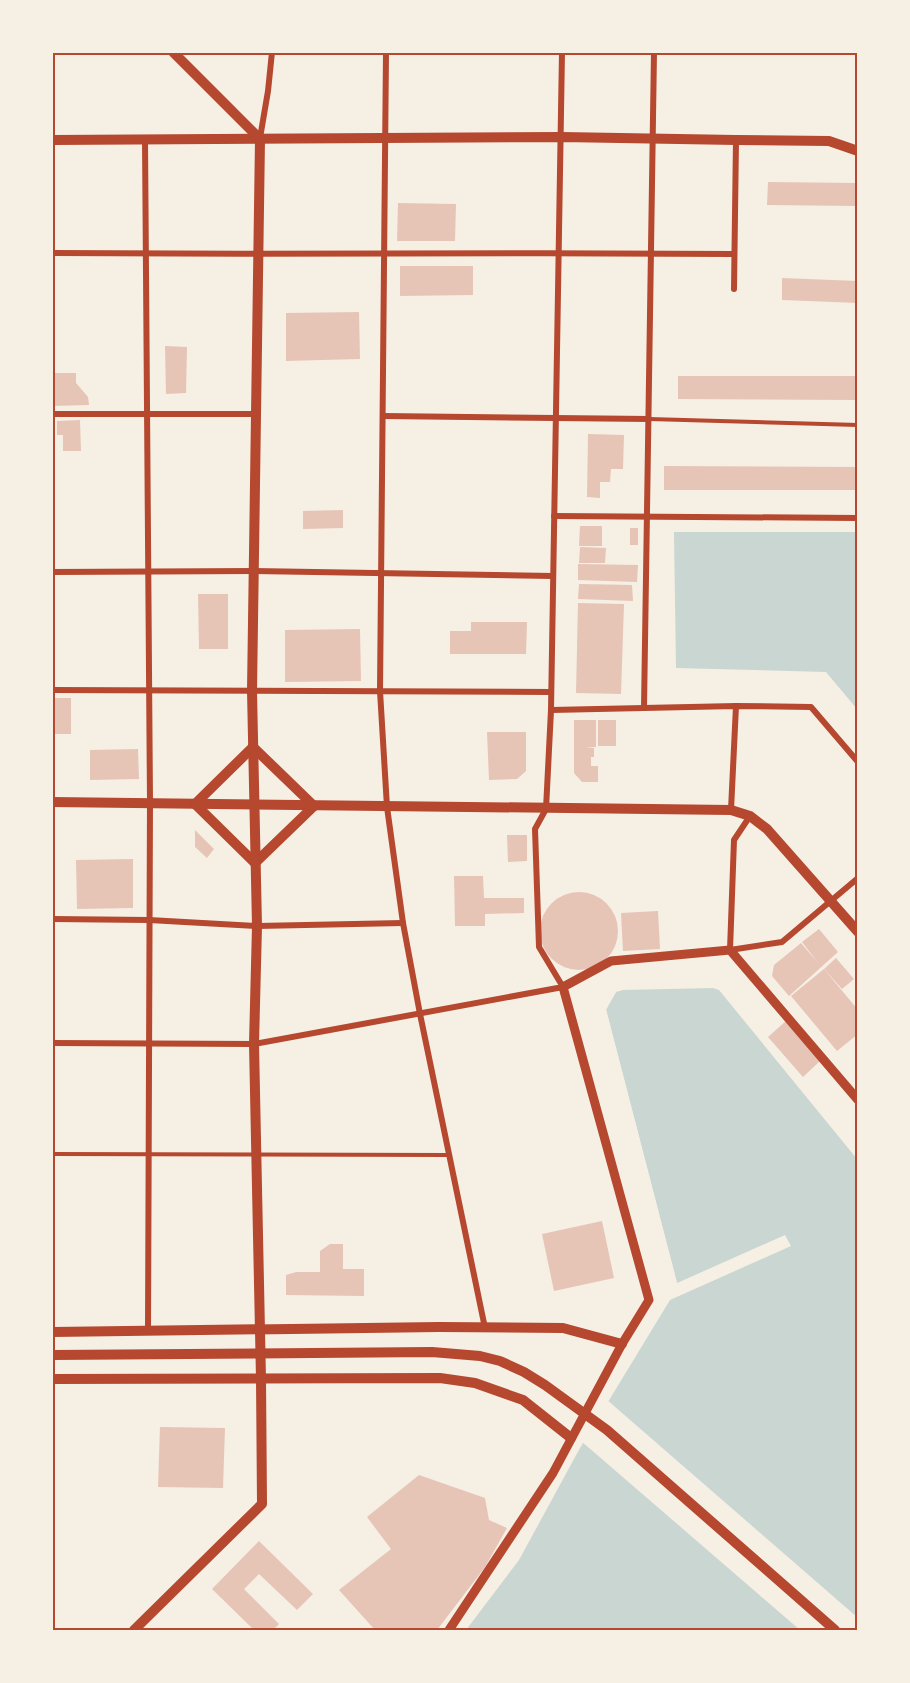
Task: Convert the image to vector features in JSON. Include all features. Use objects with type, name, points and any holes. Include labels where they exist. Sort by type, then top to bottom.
[{"type":"main road","points":[[134,1630],[261,1504],[261,1379],[254,1044],[257,926],[252,691],[260,139],[173,52]]},
{"type":"main road","points":[[52,140],[562,137],[829,141],[858,151]]},
{"type":"main road","points":[[195,804],[253,747]]},
{"type":"main road","points":[[253,747],[314,806]]},
{"type":"main road","points":[[52,802],[731,810],[750,816],[767,829],[858,932]]},
{"type":"main road","points":[[195,804],[255,863]]},
{"type":"main road","points":[[255,863],[314,806]]},
{"type":"main road","points":[[52,1332],[563,1328],[622,1344]]},
{"type":"main road","points":[[52,1355],[432,1353],[480,1356],[500,1362],[524,1372],[545,1385],[607,1430],[835,1630]]},
{"type":"main road","points":[[52,1379],[440,1378],[475,1383],[523,1400],[571,1438]]},
{"type":"street","points":[[260,139],[272,52]]},
{"type":"street","points":[[386,52],[380,691],[387,807],[403,923],[420,1014],[485,1328]]},
{"type":"street","points":[[449,1630],[553,1473],[622,1344],[649,1300],[563,987],[539,947],[535,829],[546,809],[551,692],[562,52]]},
{"type":"street","points":[[644,708],[654,52]]},
{"type":"street","points":[[145,140],[150,802],[148,1331]]},
{"type":"street","points":[[734,289],[736,140]]},
{"type":"street","points":[[52,253],[733,254]]},
{"type":"street","points":[[52,414],[256,414]]},
{"type":"street","points":[[383,416],[648,419]]},
{"type":"street","points":[[554,516],[858,518]]},
{"type":"street","points":[[52,572],[553,576]]},
{"type":"street","points":[[52,690],[551,692]]},
{"type":"street","points":[[731,810],[736,706]]},
{"type":"street","points":[[550,710],[736,706],[811,707],[858,762]]},
{"type":"street","points":[[750,816],[734,840],[730,950],[858,1100]]},
{"type":"street","points":[[52,1043],[254,1044],[563,987],[611,961],[730,950],[782,942],[858,878]]},
{"type":"street","points":[[52,919],[149,920],[257,926],[403,923]]},
{"type":"lane","points":[[648,419],[858,425]]},
{"type":"lane","points":[[52,1154],[449,1155]]},
{"type":"shaded area","points":[[674,532],[857,532],[857,709],[826,672],[676,668]]},
{"type":"shaded area","points":[[713,988],[719,990],[857,1159],[857,1630],[466,1630],[519,1560],[580,1448],[670,1300],[677,1283],[606,1009],[616,992],[623,990]]},
{"type":"pier","points":[[616,992],[606,1010],[677,1283],[785,1235],[791,1246],[670,1300],[669,1295],[674,1283],[603,1010],[611,993]]},
{"type":"pier","points":[[606,1399],[857,1617],[857,1630],[800,1630],[581,1441]]},
{"type":"building","points":[[768,182],[858,183],[858,206],[767,205]]},
{"type":"building","points":[[398,203],[456,204],[455,241],[397,241]]},
{"type":"building","points":[[400,266],[473,266],[473,295],[400,296]]},
{"type":"building","points":[[782,278],[858,281],[858,303],[782,300]]},
{"type":"building","points":[[359,312],[360,359],[286,361],[286,313]]},
{"type":"building","points":[[165,346],[187,347],[186,393],[166,394]]},
{"type":"building","points":[[52,373],[76,373],[76,383],[88,397],[89,405],[52,406]]},
{"type":"building","points":[[678,376],[858,376],[858,400],[678,399]]},
{"type":"building","points":[[80,420],[81,451],[63,451],[63,435],[57,435],[57,421]]},
{"type":"building","points":[[588,434],[624,435],[623,469],[611,469],[610,482],[600,482],[600,498],[587,497]]},
{"type":"building","points":[[664,466],[858,467],[858,490],[664,490]]},
{"type":"building","points":[[343,510],[343,528],[303,529],[303,511]]},
{"type":"building","points":[[580,526],[602,526],[602,546],[579,546]]},
{"type":"building","points":[[630,528],[638,528],[638,545],[630,545]]},
{"type":"building","points":[[580,547],[606,548],[605,563],[579,563]]},
{"type":"building","points":[[578,564],[638,565],[637,582],[578,580]]},
{"type":"building","points":[[579,584],[632,585],[633,601],[578,599]]},
{"type":"building","points":[[198,594],[228,594],[228,649],[199,649]]},
{"type":"building","points":[[578,603],[624,604],[621,694],[576,693]]},
{"type":"building","points":[[471,622],[527,622],[526,654],[450,654],[450,631],[471,631]]},
{"type":"building","points":[[360,629],[361,681],[285,682],[285,630]]},
{"type":"building","points":[[52,698],[71,698],[71,734],[52,734]]},
{"type":"building","points":[[574,720],[596,720],[596,747],[586,747],[594,748],[591,766],[598,766],[598,782],[582,782],[574,773]]},
{"type":"building","points":[[598,720],[616,720],[616,746],[598,746]]},
{"type":"building","points":[[487,732],[526,732],[526,771],[517,779],[489,780]]},
{"type":"building","points":[[138,749],[139,779],[90,780],[90,750]]},
{"type":"building","points":[[195,830],[214,849],[207,858],[195,847]]},
{"type":"building","points":[[507,835],[527,835],[527,861],[508,862]]},
{"type":"building","points":[[133,859],[133,908],[77,909],[76,860]]},
{"type":"building","points":[[454,876],[483,876],[484,898],[524,898],[524,913],[485,914],[485,926],[455,926]]},
{"type":"building","points":[[579,892],[594,895],[607,903],[615,916],[618,931],[615,946],[607,959],[594,967],[579,970],[564,967],[551,959],[543,946],[540,931],[543,916],[551,903],[564,895]]},
{"type":"building","points":[[658,911],[660,949],[623,951],[621,913]]},
{"type":"building","points":[[819,929],[838,952],[789,996],[772,976],[774,965],[801,943],[818,963],[802,942]]},
{"type":"building","points":[[836,958],[854,979],[842,989],[824,969]]},
{"type":"building","points":[[824,969],[858,1010],[858,1034],[837,1051],[791,996]]},
{"type":"building","points":[[786,1021],[820,1061],[803,1077],[768,1037]]},
{"type":"building","points":[[602,1221],[614,1278],[554,1291],[542,1234]]},
{"type":"building","points":[[330,1244],[343,1244],[343,1269],[364,1269],[364,1296],[286,1295],[286,1275],[296,1272],[320,1272],[320,1251]]},
{"type":"building","points":[[160,1427],[225,1428],[223,1488],[158,1487]]},
{"type":"building","points":[[419,1475],[485,1498],[489,1520],[507,1528],[485,1567],[437,1630],[375,1630],[339,1590],[391,1549],[367,1517]]},
{"type":"building","points":[[259,1541],[313,1594],[297,1610],[259,1574],[244,1589],[279,1624],[273,1630],[254,1630],[212,1589]]}]
